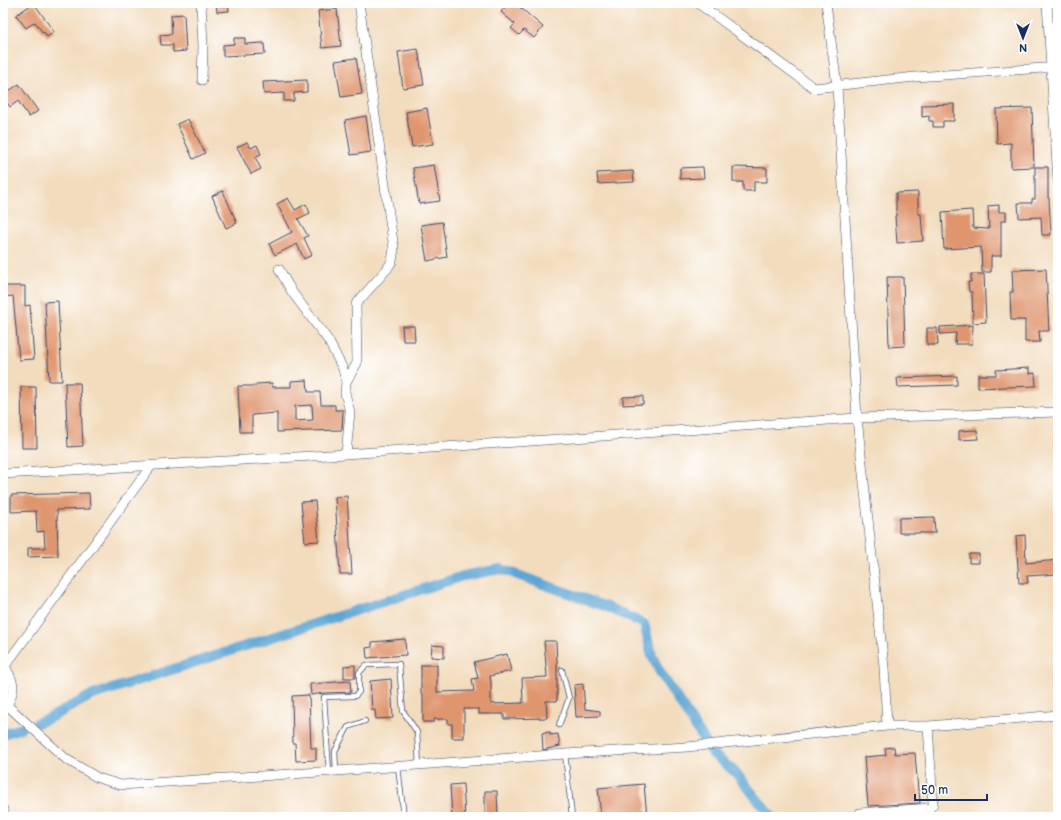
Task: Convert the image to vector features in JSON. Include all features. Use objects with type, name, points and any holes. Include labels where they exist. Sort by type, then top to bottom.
[{"type":"street","points":[[201,3],[203,46],[202,80]]},
{"type":"street","points":[[346,382],[357,363],[356,304],[392,261],[394,249],[359,3]]},
{"type":"street","points":[[698,3],[814,88],[915,77],[1054,67]]},
{"type":"street","points":[[826,3],[837,86],[857,418],[884,667],[887,726]]},
{"type":"street","points":[[1047,3],[1054,67],[1058,181]]},
{"type":"street","points":[[279,269],[292,292],[328,340],[343,369],[346,382],[345,393],[350,412],[346,454]]},
{"type":"street","points":[[3,474],[346,454],[857,418],[1058,412]]},
{"type":"street","points":[[151,466],[4,666],[13,682],[14,690],[5,708],[66,759],[98,778],[122,785],[332,772],[687,746],[887,726],[928,726],[1058,716]]},
{"type":"street","points":[[858,817],[860,813],[930,808],[933,804],[928,726]]},
{"type":"street","points":[[3,809],[4,817]]},
{"type":"lane","points":[[332,772],[324,697],[355,696],[359,692],[359,673],[366,665],[399,664],[403,711],[417,732],[419,765]]},
{"type":"lane","points":[[559,725],[569,698],[562,670]]},
{"type":"lane","points":[[332,772],[335,751],[348,727],[365,722]]},
{"type":"lane","points":[[565,754],[572,817]]},
{"type":"lane","points":[[398,767],[404,817]]},
{"type":"building","points":[[34,3],[54,32],[47,37],[35,22],[26,28],[16,15]]},
{"type":"building","points":[[216,3],[228,3],[229,11],[217,12]]},
{"type":"building","points":[[509,3],[515,3],[543,27],[534,38],[524,30],[519,35],[511,28],[515,24],[501,12]]},
{"type":"building","points":[[337,9],[341,46],[322,48],[318,11]]},
{"type":"building","points":[[184,14],[186,51],[173,52],[173,45],[161,45],[160,35],[172,34],[171,15]]},
{"type":"building","points":[[234,38],[245,38],[245,44],[264,43],[265,54],[223,56],[223,45],[234,44]]},
{"type":"building","points":[[418,49],[424,85],[403,88],[398,52]]},
{"type":"building","points":[[356,58],[362,94],[341,97],[335,61]]},
{"type":"building","points":[[307,80],[307,92],[294,93],[294,101],[284,101],[284,93],[264,94],[263,82]]},
{"type":"building","points":[[19,84],[38,111],[29,117],[18,101],[10,107],[3,97],[3,95]]},
{"type":"building","points":[[954,104],[954,121],[943,121],[943,127],[933,127],[933,121],[929,121],[929,116],[922,117],[922,105]]},
{"type":"building","points":[[427,108],[433,144],[412,147],[406,112]]},
{"type":"building","points":[[1032,108],[1034,167],[1011,168],[1011,143],[997,144],[996,109]]},
{"type":"building","points":[[366,116],[371,152],[351,155],[345,120]]},
{"type":"building","points":[[188,119],[205,153],[193,159],[177,124]]},
{"type":"building","points":[[247,142],[251,148],[257,145],[261,154],[255,157],[261,169],[251,174],[237,147]]},
{"type":"building","points":[[434,165],[440,201],[419,204],[413,168]]},
{"type":"building","points":[[703,167],[704,178],[680,179],[680,168]]},
{"type":"building","points":[[733,167],[767,168],[767,182],[754,182],[754,191],[743,191],[743,182],[733,182]]},
{"type":"building","points":[[1035,167],[1048,167],[1048,198],[1051,235],[1042,235],[1041,217],[1019,218],[1018,203],[1032,203],[1032,199],[1035,199]]},
{"type":"building","points":[[633,171],[634,182],[598,184],[597,173]]},
{"type":"building","points":[[223,191],[237,223],[226,228],[212,196]]},
{"type":"building","points":[[918,192],[918,214],[921,214],[923,241],[897,243],[895,216],[896,193]]},
{"type":"building","points":[[288,198],[295,210],[306,204],[310,213],[298,219],[308,236],[304,238],[312,255],[304,259],[297,244],[275,255],[269,244],[292,232],[277,204]]},
{"type":"building","points":[[999,205],[999,212],[1006,212],[1006,221],[1001,221],[1001,256],[991,256],[991,272],[982,272],[981,247],[944,249],[942,212],[972,210],[973,228],[989,229],[988,206]]},
{"type":"building","points":[[442,222],[447,257],[427,261],[421,225]]},
{"type":"building","points":[[1046,269],[1049,331],[1039,331],[1040,342],[1025,342],[1025,320],[1011,320],[1010,292],[1013,292],[1012,270]]},
{"type":"building","points":[[971,274],[984,274],[986,322],[973,323],[972,292],[969,292],[968,282],[971,282]]},
{"type":"building","points":[[887,277],[903,277],[905,346],[889,347]]},
{"type":"building","points":[[3,286],[25,286],[25,306],[30,305],[34,359],[19,360],[13,296],[3,297]]},
{"type":"building","points":[[58,301],[62,381],[49,381],[45,302]]},
{"type":"building","points":[[973,325],[972,344],[955,344],[956,333],[940,334],[940,327]]},
{"type":"building","points":[[402,326],[414,326],[415,341],[403,341]]},
{"type":"building","points":[[927,328],[937,328],[938,345],[927,345]]},
{"type":"building","points":[[1029,368],[1029,374],[1035,373],[1036,386],[978,388],[978,375],[996,375],[996,370]]},
{"type":"building","points":[[957,376],[957,385],[898,387],[897,378]]},
{"type":"building","points":[[307,380],[308,392],[320,392],[321,405],[335,405],[335,410],[343,410],[342,430],[277,432],[277,413],[252,415],[252,432],[240,432],[238,386],[256,386],[256,384],[272,383],[272,387],[291,387],[291,381]],"holes":[[[312,405],[313,420],[295,421],[295,406]]]},
{"type":"building","points":[[65,383],[80,383],[83,446],[68,447]]},
{"type":"building","points":[[21,387],[36,387],[37,448],[22,448]]},
{"type":"building","points":[[643,396],[643,404],[623,405],[623,397]]},
{"type":"building","points":[[977,430],[978,439],[959,440],[959,431]]},
{"type":"building","points":[[89,493],[90,509],[57,510],[58,556],[28,557],[28,548],[45,548],[44,531],[37,532],[36,511],[11,512],[11,495]]},
{"type":"building","points":[[347,496],[352,574],[340,574],[335,497]]},
{"type":"building","points":[[315,501],[319,541],[305,542],[301,502]]},
{"type":"building","points":[[934,517],[935,533],[899,533],[899,518]]},
{"type":"building","points":[[1025,535],[1026,563],[1058,560],[1058,574],[1027,576],[1028,583],[1019,583],[1016,536]]},
{"type":"building","points":[[969,554],[979,554],[979,563],[969,563]]},
{"type":"building","points":[[405,639],[406,655],[367,658],[366,648],[372,647],[372,642]]},
{"type":"building","points":[[544,641],[556,641],[557,662],[557,701],[546,701],[547,718],[504,719],[504,714],[479,714],[479,709],[464,709],[464,738],[452,738],[452,724],[448,724],[448,719],[434,719],[434,722],[423,722],[421,665],[437,665],[437,692],[474,691],[472,679],[478,678],[474,662],[507,654],[511,671],[490,676],[491,704],[523,703],[522,678],[547,677]]},
{"type":"building","points":[[432,645],[444,646],[444,658],[431,657]]},
{"type":"building","points":[[355,665],[355,678],[344,678],[344,666]]},
{"type":"building","points":[[391,679],[393,718],[376,719],[375,710],[372,710],[370,681]]},
{"type":"building","points":[[350,681],[351,692],[311,695],[310,684]]},
{"type":"building","points":[[583,684],[585,709],[600,711],[600,716],[576,717],[574,685]]},
{"type":"building","points":[[309,695],[311,748],[316,748],[316,760],[296,761],[295,743],[293,743],[292,696]]},
{"type":"building","points":[[550,732],[550,735],[558,734],[560,746],[543,750],[542,733]]},
{"type":"building","points":[[894,747],[895,754],[915,753],[920,803],[868,806],[864,757],[886,755],[885,748]]},
{"type":"building","points":[[463,784],[465,817],[452,817],[450,785]]},
{"type":"building","points":[[644,784],[647,817],[601,817],[598,788]]},
{"type":"building","points":[[485,791],[497,791],[498,817],[485,817]]},
{"type":"waterway","points":[[37,723],[48,719],[90,696],[463,576],[501,569],[607,607],[644,624],[652,656],[660,672],[713,754],[735,772],[772,817]]},
{"type":"waterway","points":[[3,734],[21,728]]}]
